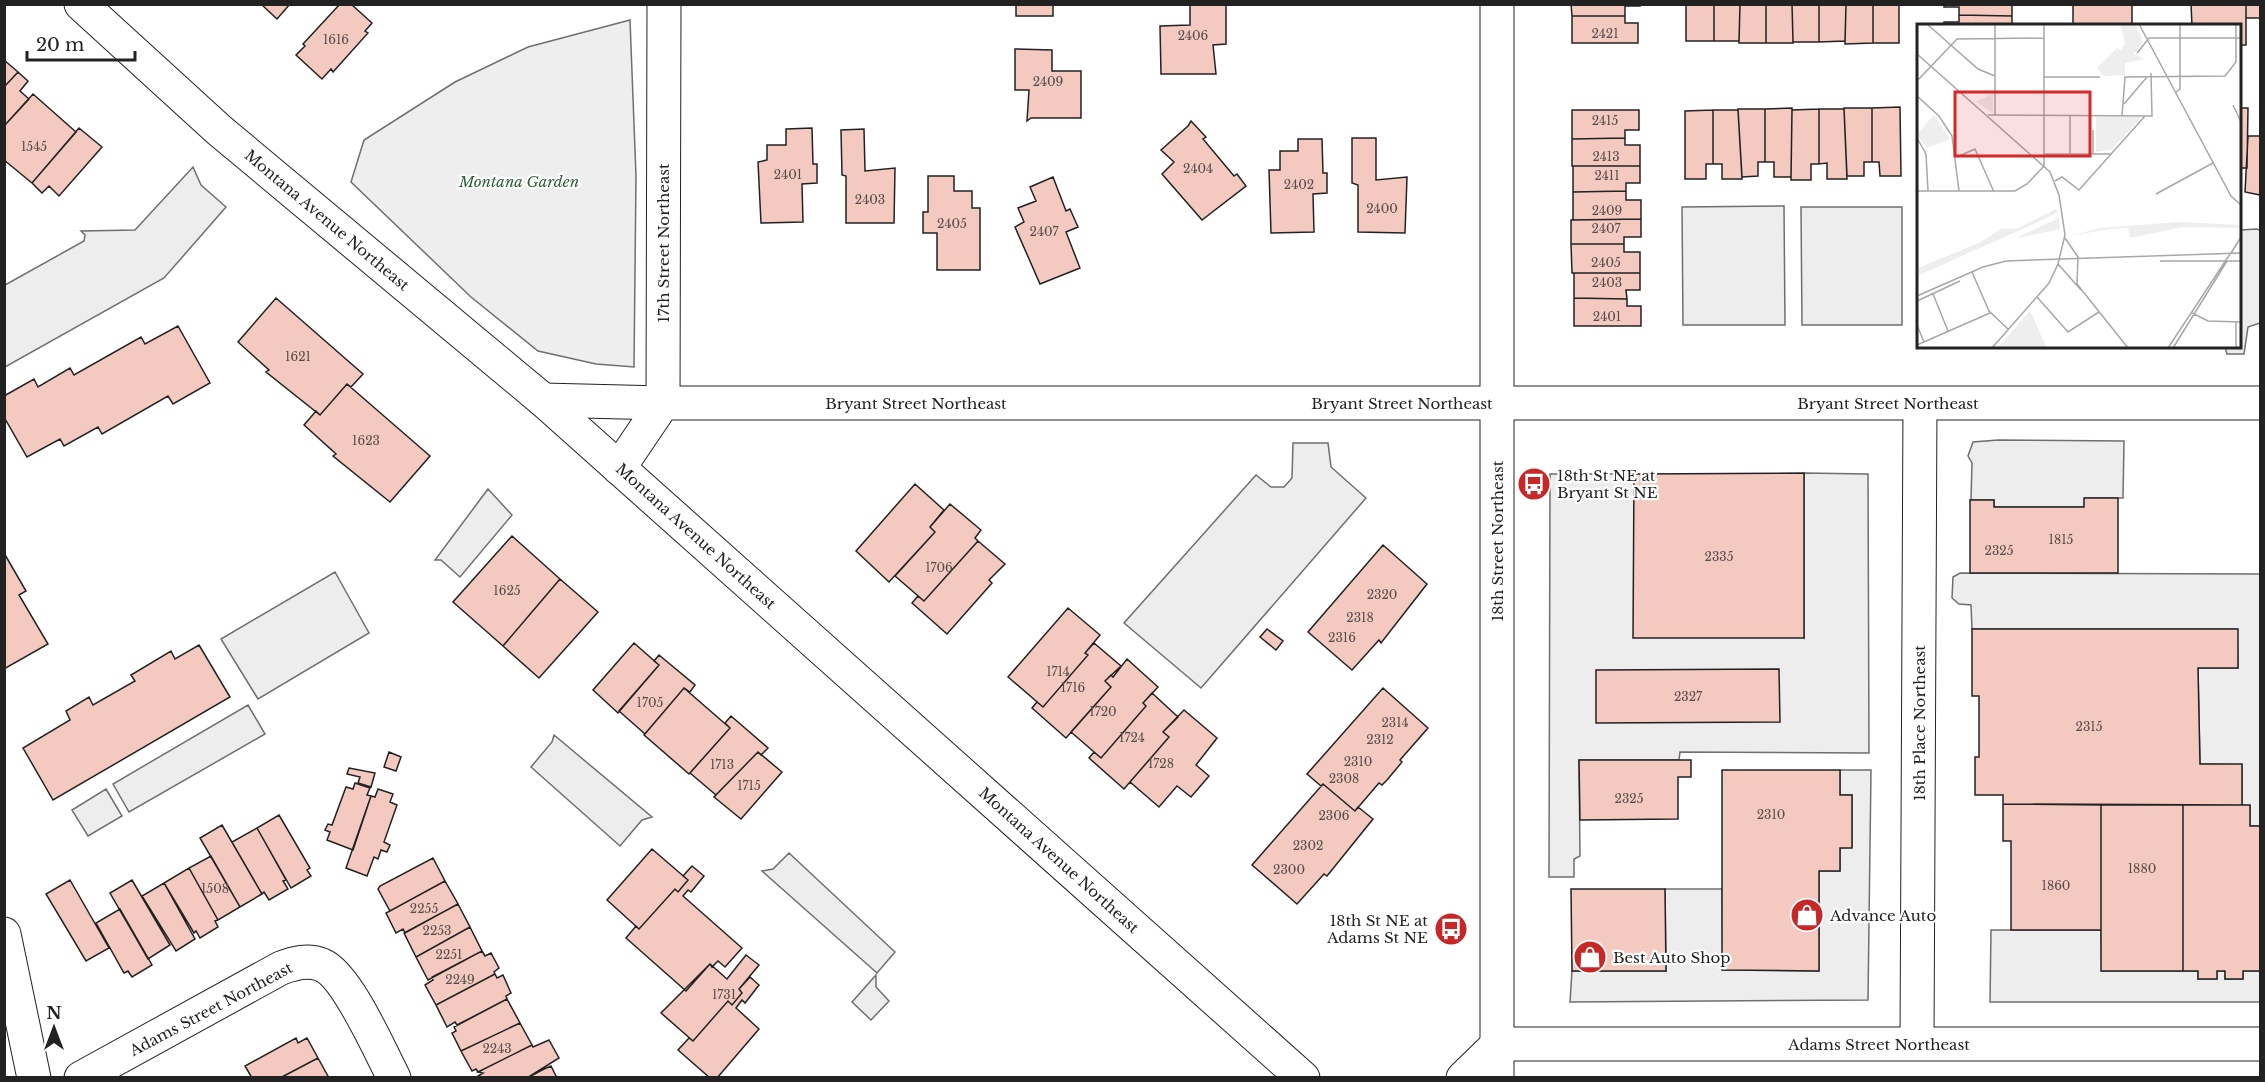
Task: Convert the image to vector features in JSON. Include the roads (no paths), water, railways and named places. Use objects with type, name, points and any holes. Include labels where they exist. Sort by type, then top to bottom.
[{"type":"street","name":"Montana Avenue Northeast","points":[[81,4],[219,130],[543,400],[1303,1077]]},
{"type":"street","name":"17th Street Northeast","points":[[663,403],[664,4]]},
{"type":"street","name":"18th Street Northeast","points":[[1497,4],[1497,1077]]},
{"type":"street","name":"Bryant Street Northeast","points":[[543,400],[663,403],[2260,403]]},
{"type":"street","points":[[619,468],[663,403]]},
{"type":"street","name":"18th Place Northeast","points":[[1917,1043],[1920,403]]},
{"type":"street","points":[[4,934],[34,1077]]},
{"type":"street","name":"Adams Street Northeast","points":[[81,1077],[294,963],[308,962],[321,965],[343,982],[394,1077]]},
{"type":"street","points":[[1463,1077],[1497,1044]]},
{"type":"street","name":"Adams Street Northeast","points":[[1497,1044],[2260,1044]]},
{"type":"place","name":"18th St NE at Bryant St NE","points":[[1534,484]]},
{"type":"place","name":"Advance Auto","points":[[1807,915]]},
{"type":"place","name":"18th St NE at Adams St NE","points":[[1451,929]]},
{"type":"place","name":"Best Auto Shop","points":[[1590,957]]},
{"type":"park label","name":"Montana Garden","points":[[519,181]]}]
